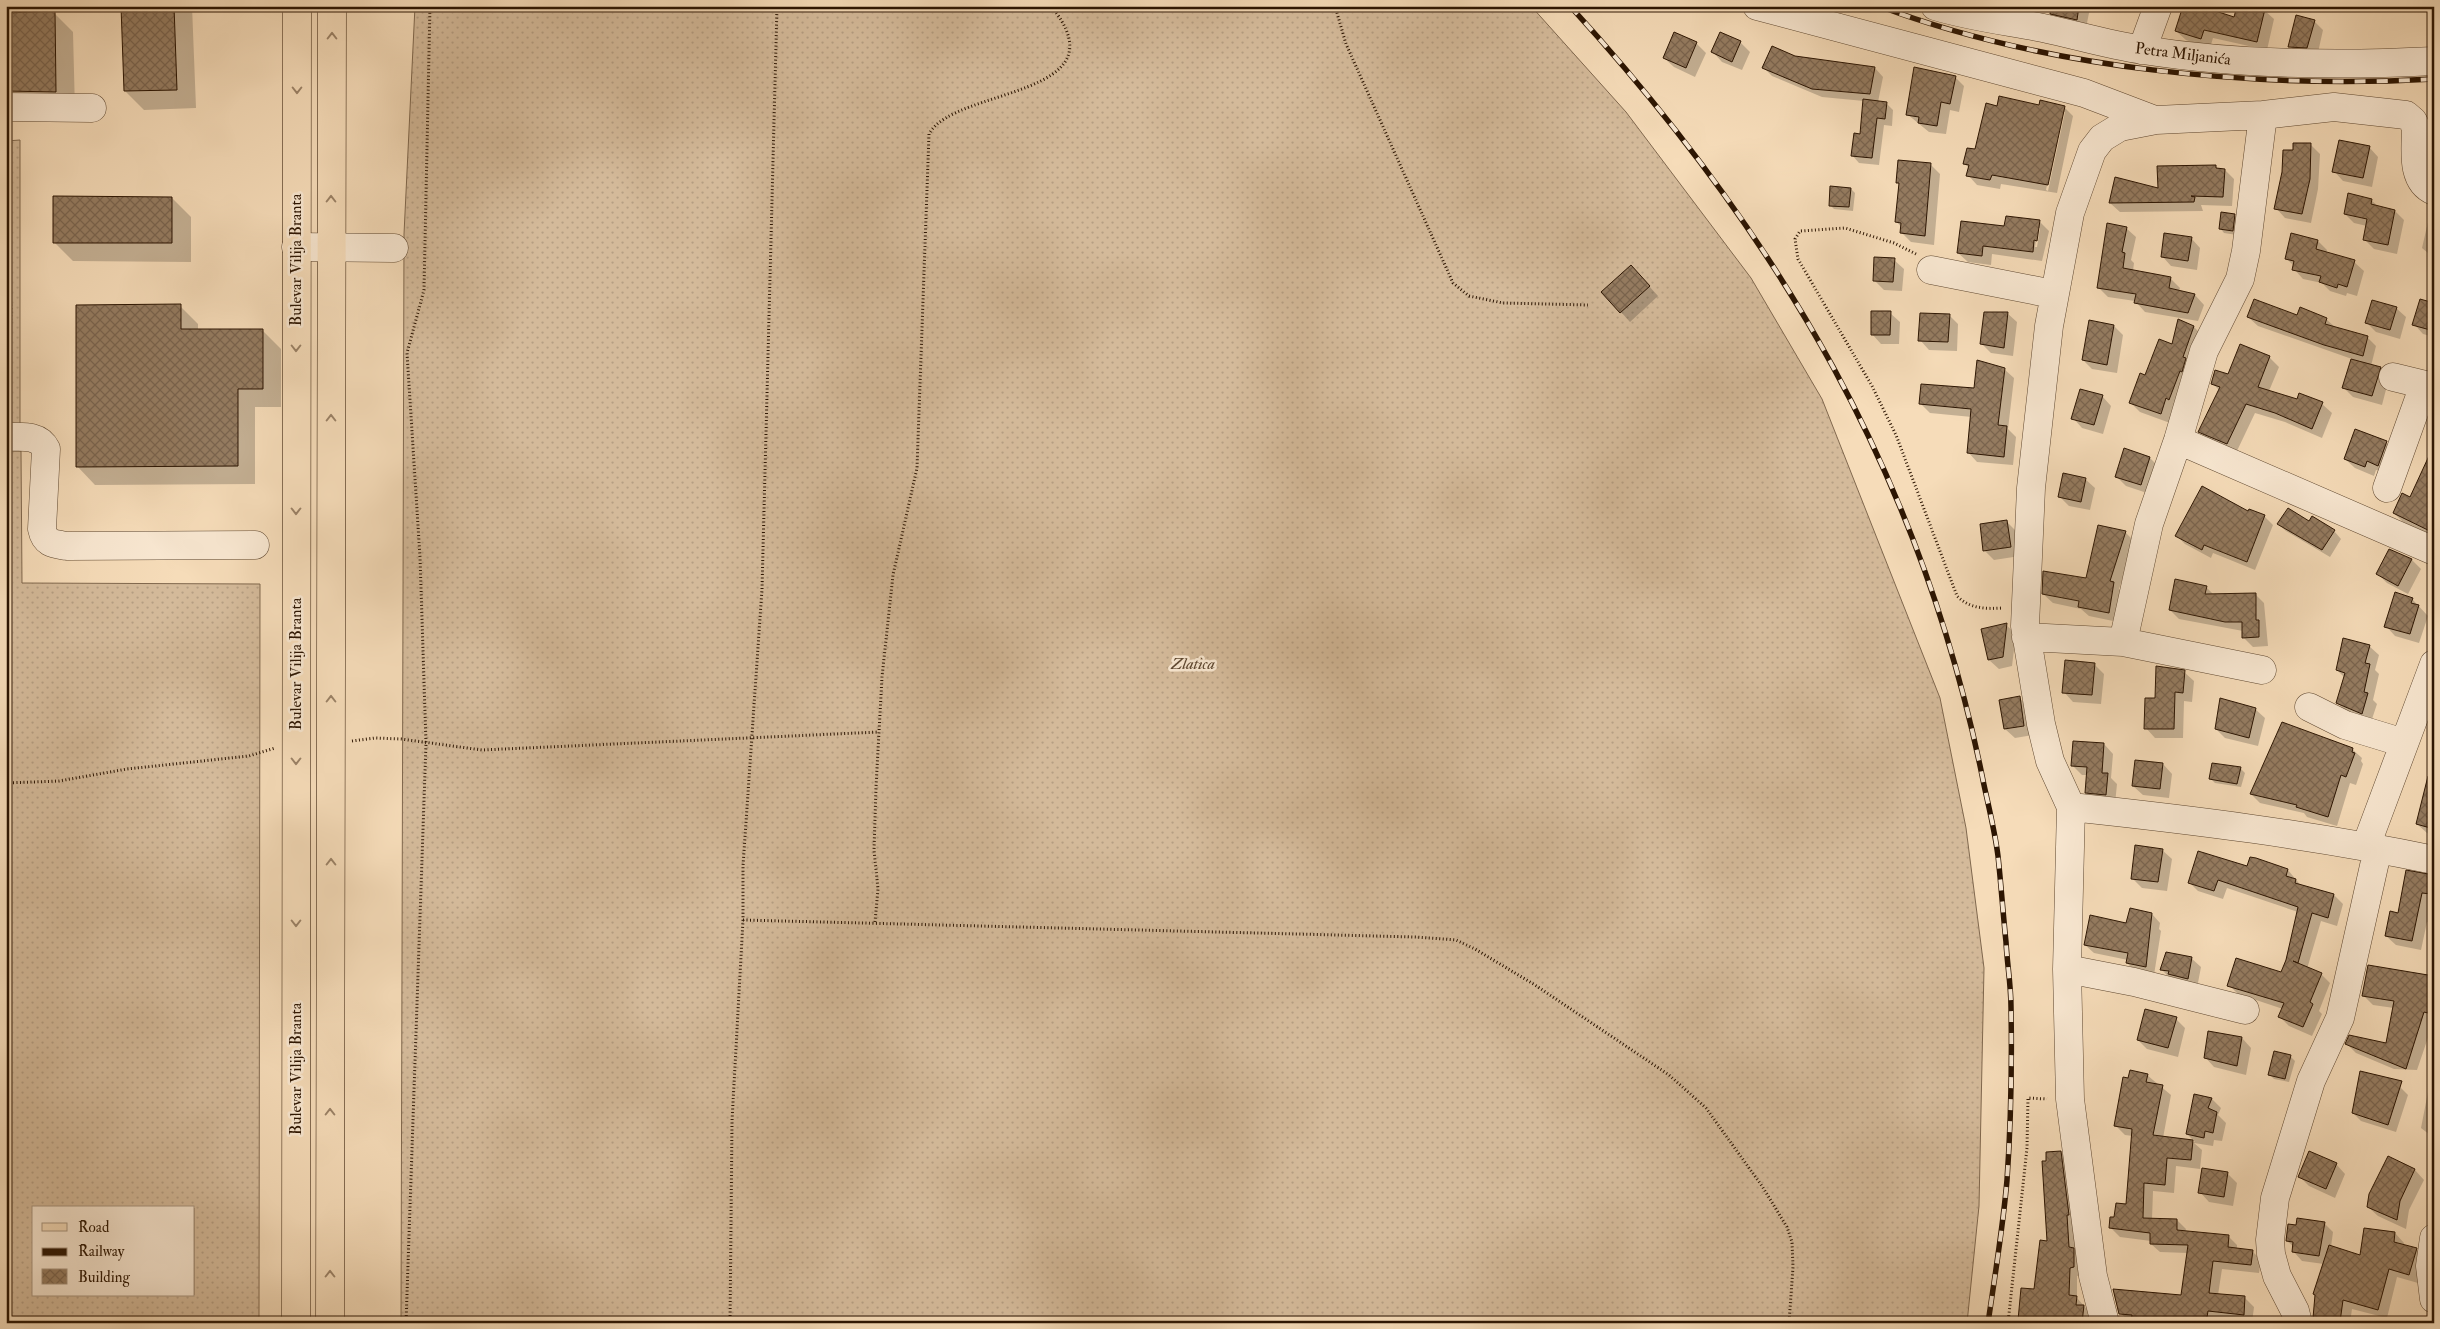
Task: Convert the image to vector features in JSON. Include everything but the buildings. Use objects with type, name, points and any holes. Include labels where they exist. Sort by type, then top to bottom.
[{"type":"main road","name":"Bulevar Vilija Branta","points":[[296,1323],[297,6]]},
{"type":"main road","points":[[330,1323],[332,6]]},
{"type":"street","points":[[1756,6],[2075,90],[2156,120]]},
{"type":"street","name":"Petra Miljanića","points":[[1936,6],[1958,13],[2142,50],[2267,64],[2325,65],[2434,61]]},
{"type":"street","points":[[2142,50],[2158,6]]},
{"type":"street","points":[[2105,1323],[2093,1276],[2070,1100],[2066,969],[2071,808],[2050,761],[2026,637],[2026,607],[2031,488],[2053,294],[2070,213],[2107,102]]},
{"type":"street","points":[[6,107],[92,108]]},
{"type":"street","points":[[2092,150],[2102,138],[2120,127],[2156,120],[2263,115],[2334,108],[2406,115],[2416,126],[2417,171],[2421,182],[2434,191]]},
{"type":"street","points":[[2123,642],[2149,524],[2178,440],[2204,351],[2240,280],[2246,251],[2263,115]]},
{"type":"street","points":[[296,247],[394,248]]},
{"type":"street","points":[[1931,270],[2053,294]]},
{"type":"street","points":[[2386,488],[2429,386],[2393,377]]},
{"type":"street","points":[[6,437],[37,439],[43,443],[46,449],[42,529],[44,538],[50,543],[67,546],[255,545]]},
{"type":"street","points":[[2178,440],[2434,550]]},
{"type":"street","points":[[2026,637],[2123,642],[2262,670]]},
{"type":"street","points":[[2298,1323],[2295,1311],[2277,1276],[2271,1254],[2270,1240],[2275,1198],[2311,1081],[2340,1018],[2372,847],[2404,743],[2434,664]]},
{"type":"street","points":[[2309,707],[2346,725],[2404,743]]},
{"type":"street","points":[[2071,808],[2198,821],[2372,847],[2434,860]]},
{"type":"street","points":[[2066,969],[2134,982],[2245,1010]]},
{"type":"street","points":[[2434,1238],[2430,1266],[2434,1299]]},
{"type":"path","points":[[406,1323],[426,743],[420,557],[407,353],[424,290],[430,6]]},
{"type":"path","points":[[730,1323],[732,1121],[751,737],[762,588],[776,6]]},
{"type":"path","points":[[875,922],[878,888],[874,850],[882,677],[893,575],[917,468],[929,134],[940,120],[1023,89],[1054,74],[1061,67],[1068,54],[1069,37],[1051,6]]},
{"type":"path","points":[[1335,6],[1346,44],[1453,283],[1469,296],[1503,303],[1588,305]]},
{"type":"path","points":[[1931,270],[1924,260],[1911,250],[1845,228],[1800,231],[1795,239],[1798,259],[1872,386],[1896,436],[1957,596],[1964,603],[1973,607],[1993,609],[2026,607]]},
{"type":"path","points":[[6,288],[11,306],[10,349],[6,356]]},
{"type":"path","points":[[344,742],[375,738],[401,739],[482,750],[879,732]]},
{"type":"path","points":[[6,783],[59,781],[127,769],[249,756],[280,746]]},
{"type":"path","points":[[743,920],[1406,937],[1447,939],[1463,943],[1536,985],[1669,1075],[1706,1108],[1762,1186],[1787,1227],[1792,1242],[1793,1267],[1789,1323]]},
{"type":"path","points":[[2008,1323],[2026,1148],[2028,1098],[2070,1100]]},
{"type":"green space","name":"Zlatica","points":[[415,6],[1531,6],[1626,112],[1751,278],[1822,399],[1940,698],[1966,828],[1984,968],[1979,1206],[1967,1323],[401,1323],[404,234]]},
{"type":"green space","points":[[20,140],[20,427],[6,427],[6,141]]},
{"type":"green space","points":[[6,451],[21,451],[22,583],[260,584],[259,1323],[6,1323]]},
{"type":"railway","points":[[1570,6],[1646,93],[1715,182],[1777,273],[1833,367],[1882,464],[1923,566],[1957,673],[1997,847],[2011,999],[2011,1094],[2007,1180],[1988,1323]]},
{"type":"railway","points":[[1879,6],[1943,28],[2011,45],[2081,59],[2152,70],[2296,81],[2434,79]]}]
